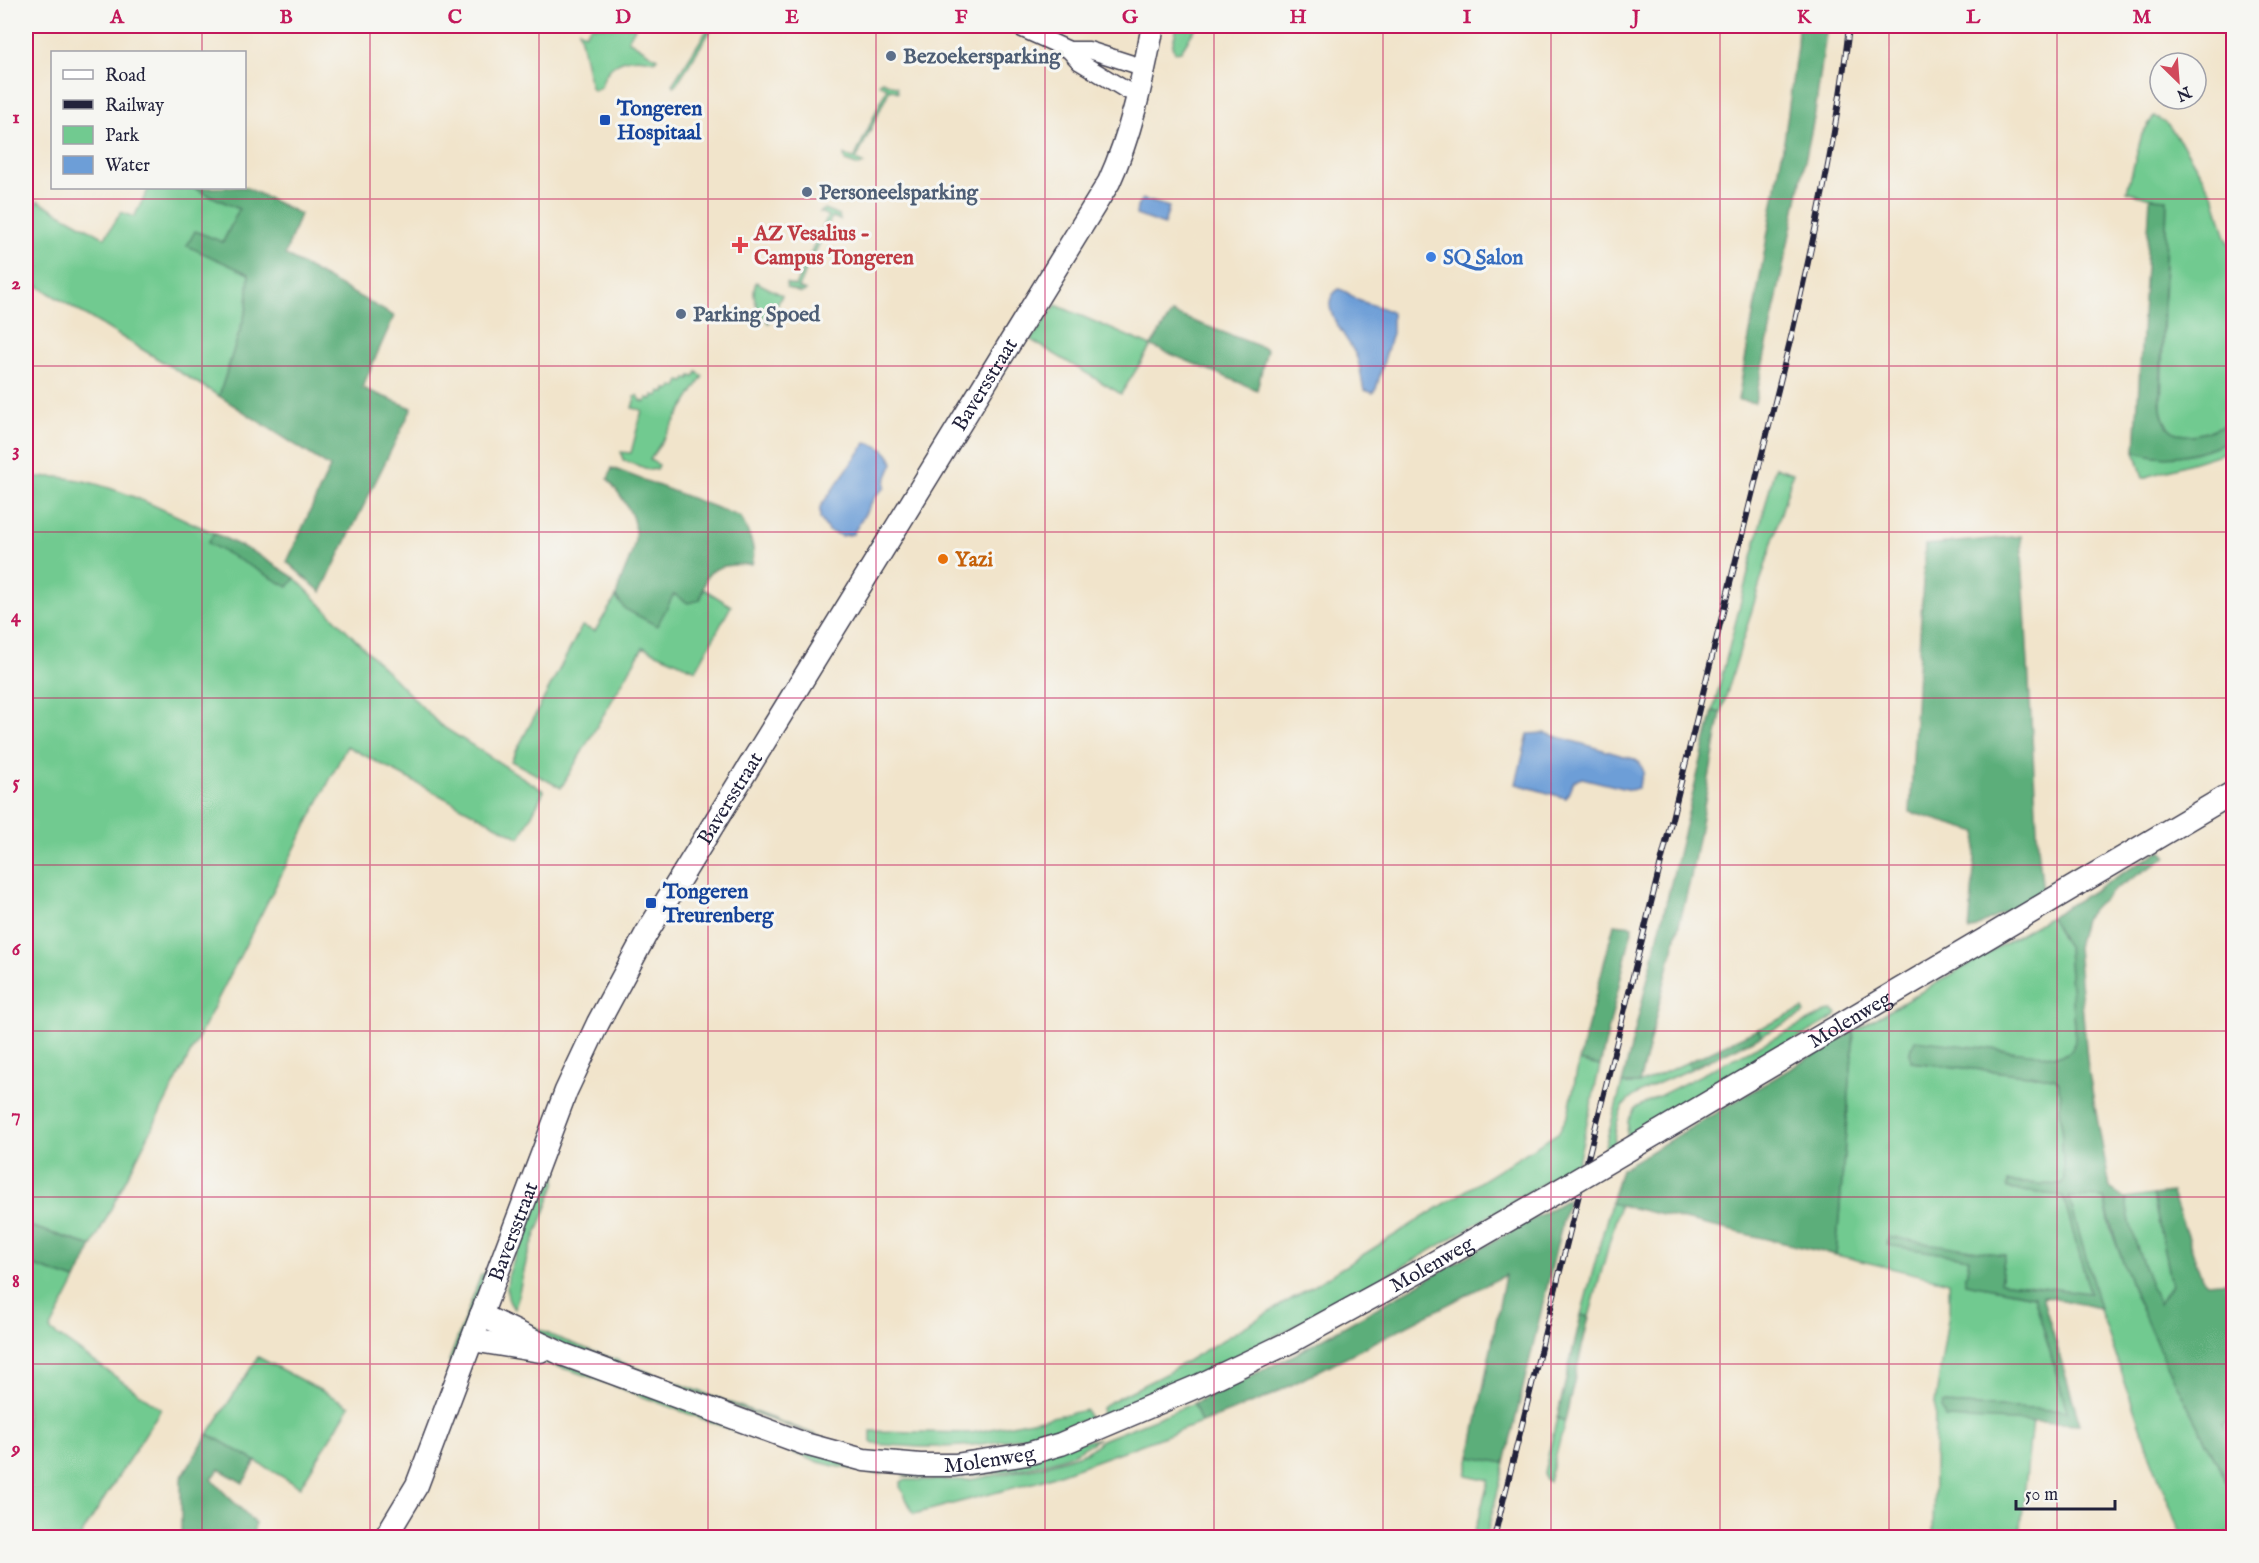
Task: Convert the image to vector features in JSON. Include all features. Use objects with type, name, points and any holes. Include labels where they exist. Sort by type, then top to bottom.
[{"type":"main road","name":"Baversstraat","points":[[385,1538],[417,1485],[566,1091],[621,978],[688,864],[1104,192],[1121,155],[1139,94],[1153,26]]},
{"type":"main road","name":"Molenweg","points":[[481,1314],[562,1354],[834,1453],[872,1461],[955,1465],[993,1461],[1061,1444],[1198,1386],[1300,1337],[1418,1272],[2234,792]]},
{"type":"main road","name":"Molenweg","points":[[472,1340],[562,1354]]},
{"type":"street","points":[[1016,26],[1069,50],[1080,62],[1126,90],[1139,94]]},
{"type":"street","points":[[1069,50],[1089,50],[1145,68]]},
{"type":"green space","points":[[591,26],[632,26],[635,28],[628,40],[657,58],[655,61],[638,58],[622,61],[609,71],[601,87],[594,91],[591,88],[579,30],[585,34]]},
{"type":"green space","points":[[1177,26],[1197,26],[1181,51],[1175,52],[1172,47]]},
{"type":"green space","points":[[1798,26],[1827,26],[1815,113],[1755,403],[1738,400],[1784,142]]},
{"type":"green space","points":[[709,27],[711,30],[674,86],[673,83]]},
{"type":"green space","points":[[882,81],[897,87],[898,92],[890,89],[856,160],[864,164],[859,166],[845,161],[844,155],[854,159],[887,88],[879,84]]},
{"type":"green space","points":[[2154,116],[2169,126],[2215,198],[2233,253],[2233,421],[2194,436],[2177,435],[2170,431],[2165,424],[2161,409],[2167,199],[2150,198],[2127,191],[2142,134]]},
{"type":"green space","points":[[246,187],[300,214],[285,255],[394,316],[362,388],[412,408],[321,592],[287,562],[330,467],[219,396],[247,308],[249,274],[187,246],[195,231],[223,242],[239,209],[196,189]]},
{"type":"green space","points":[[148,189],[196,189],[239,209],[223,242],[188,246],[249,274],[247,308],[219,396],[26,279],[26,222],[38,201],[105,238],[121,212],[134,217]]},
{"type":"green space","points":[[2150,198],[2167,199],[2160,398],[2162,415],[2175,433],[2185,435],[2208,431],[2233,421],[2233,438],[2198,452],[2173,457],[2147,455],[2135,451]]},
{"type":"green space","points":[[824,209],[839,215],[840,220],[832,217],[798,288],[806,291],[801,293],[787,288],[786,283],[795,286],[828,216],[820,212]]},
{"type":"green space","points":[[756,282],[782,295],[769,323],[756,304],[754,288]]},
{"type":"green space","points":[[1056,305],[1151,346],[1121,394],[1031,340]]},
{"type":"green space","points":[[1172,313],[1267,349],[1257,390],[1151,346]]},
{"type":"green space","points":[[697,372],[703,376],[650,460],[659,465],[657,469],[650,470],[623,460],[621,452],[631,453],[642,410],[632,408],[635,397],[638,395],[641,401],[646,402],[647,398],[652,399],[653,395],[658,396],[660,391],[665,393],[666,389],[671,390],[673,386],[677,387],[680,381],[684,382],[686,378],[694,377]]},
{"type":"green space","points":[[2233,438],[2233,450],[2143,478],[2135,451],[2160,456],[2185,455]]},
{"type":"green space","points":[[1775,467],[1793,473],[1721,713],[1713,711]]},
{"type":"green space","points":[[612,468],[741,517],[753,546],[752,564],[725,566],[713,571],[705,581],[700,600],[688,603],[674,594],[657,626],[625,609],[616,597],[632,552],[635,531],[634,522],[626,504],[608,479]]},
{"type":"green space","points":[[26,477],[67,478],[124,493],[214,533],[209,542],[288,586],[295,578],[440,725],[544,791],[520,838],[347,746],[92,1246],[26,1225]]},
{"type":"green space","points":[[214,533],[255,553],[295,578],[288,587],[208,543]]},
{"type":"green space","points":[[2021,536],[2038,846],[2043,892],[1969,931],[1977,832],[1910,812],[1925,545]]},
{"type":"green space","points":[[704,589],[731,606],[696,670],[643,647],[561,788],[511,761],[582,626],[595,631],[616,597],[620,603],[674,594],[700,600]]},
{"type":"green space","points":[[1713,711],[1721,713],[1691,877],[1639,1084],[1622,1084]]},
{"type":"green space","points":[[2161,850],[2167,857],[2118,887],[2096,905],[2084,919],[2077,947],[2088,1069],[2110,1188],[2126,1199],[2143,1265],[2159,1304],[2171,1285],[2153,1195],[2172,1193],[2202,1278],[2207,1283],[2233,1281],[2233,1420],[2222,1424],[2233,1446],[2233,1493],[2142,1312],[2114,1237],[2104,1198],[2069,1197],[2100,1308],[2042,1296],[2080,1424],[1945,1418],[1942,1410],[1943,1404],[2067,1411],[2034,1296],[1965,1283],[1969,1258],[1887,1245],[1889,1237],[2005,1255],[2000,1282],[2090,1293],[2063,1196],[2007,1189],[2008,1182],[2061,1185],[2064,1181],[2059,1083],[2055,1078],[1911,1062],[1910,1051],[1915,1040],[2056,1056],[2070,1052],[2075,1039],[2068,949],[2050,917]]},
{"type":"green space","points":[[2050,917],[2068,949],[2075,1039],[2069,1052],[2056,1056],[1910,1051],[1911,1062],[2055,1078],[2059,1083],[2064,1181],[2061,1185],[2008,1182],[2007,1189],[2063,1196],[2091,1294],[2000,1282],[2005,1255],[1888,1245],[1969,1258],[1965,1283],[2034,1296],[2067,1411],[1943,1404],[1945,1418],[2032,1420],[2020,1537],[1933,1537],[1935,1403],[1949,1312],[1949,1282],[1836,1255],[1854,1031]]},
{"type":"green space","points":[[1614,924],[1633,926],[1600,1066],[1579,1061]]},
{"type":"green space","points":[[1803,1009],[1805,1013],[1761,1036],[1758,1029]]},
{"type":"green space","points":[[1833,1011],[1837,1014],[1835,1017],[1627,1137],[1628,1121],[1635,1108],[1826,1012]]},
{"type":"green space","points":[[1758,1029],[1761,1036],[1691,1069],[1688,1062]]},
{"type":"green space","points":[[1854,1031],[1836,1255],[1611,1203],[1621,1169]]},
{"type":"green space","points":[[1579,1061],[1600,1066],[1578,1162],[1345,1299],[1224,1362],[1101,1417],[1102,1408],[1110,1402],[1167,1373],[1313,1286],[1558,1133],[1568,1115]]},
{"type":"green space","points":[[1688,1062],[1691,1069],[1646,1089],[1625,1104],[1618,1118],[1613,1144],[1604,1149],[1622,1084],[1639,1084]]},
{"type":"green space","points":[[567,1117],[555,1185],[527,1258],[515,1309],[508,1298],[508,1276]]},
{"type":"green space","points":[[2153,1195],[2171,1286],[2159,1305],[2143,1266],[2126,1199]]},
{"type":"green space","points":[[2069,1197],[2104,1197],[2110,1227],[2136,1298],[2190,1411],[2233,1493],[2233,1528],[2226,1534],[2226,1537],[2182,1537],[2152,1461],[2097,1301]]},
{"type":"green space","points":[[1568,1199],[1505,1463],[1470,1457],[1505,1275],[1266,1398],[1201,1423],[1194,1403],[1296,1354]]},
{"type":"green space","points":[[1611,1203],[1620,1204],[1589,1317],[1581,1315]]},
{"type":"green space","points":[[26,1225],[92,1246],[76,1280],[26,1263]]},
{"type":"green space","points":[[26,1263],[76,1280],[50,1330],[161,1409],[80,1537],[26,1538]]},
{"type":"green space","points":[[486,1273],[451,1364],[449,1361],[481,1275]]},
{"type":"green space","points":[[1581,1315],[1589,1317],[1565,1421],[1557,1418]]},
{"type":"green space","points":[[517,1319],[555,1337],[856,1450],[567,1347],[515,1323]]},
{"type":"green space","points":[[534,1354],[880,1469],[881,1474],[815,1461],[579,1373],[534,1360]]},
{"type":"green space","points":[[258,1357],[350,1406],[300,1487],[208,1434]]},
{"type":"green space","points":[[1194,1403],[1201,1423],[1040,1481],[914,1514],[900,1487],[904,1480],[969,1480],[1040,1467],[1087,1452],[1102,1440]]},
{"type":"green space","points":[[1086,1410],[1089,1418],[1086,1420],[1034,1434],[968,1446],[901,1446],[871,1442],[871,1431],[971,1433]]},
{"type":"green space","points":[[1557,1418],[1565,1421],[1549,1482],[1545,1479],[1544,1473]]},
{"type":"green space","points":[[2233,1420],[2233,1446],[2222,1424]]},
{"type":"green space","points":[[208,1434],[256,1461],[243,1483],[219,1469],[212,1479],[255,1524],[253,1537],[181,1537],[181,1478]]},
{"type":"green space","points":[[1097,1439],[1057,1460],[1031,1466],[976,1475],[903,1476],[907,1472]]},
{"type":"green space","points":[[1470,1457],[1505,1463],[1486,1537],[1473,1537],[1489,1480],[1466,1475]]},
{"type":"water","points":[[1142,199],[1169,207],[1164,225],[1136,215],[1137,207]]},
{"type":"water","points":[[1339,289],[1360,301],[1392,313],[1392,333],[1373,393],[1364,390],[1357,358],[1331,313],[1332,296]]},
{"type":"water","points":[[866,443],[882,449],[893,463],[885,482],[885,488],[876,495],[853,534],[842,536],[828,531],[820,518],[820,507]]},
{"type":"water","points":[[1545,733],[1634,759],[1640,763],[1644,772],[1638,788],[1631,790],[1582,778],[1574,781],[1566,798],[1516,784],[1528,734]]},
{"type":"railway","points":[[1494,1538],[1793,329],[1833,141],[1849,26]]},
{"type":"place","name":"Bezoekersparking","points":[[891,56]]},
{"type":"place","name":"Tongeren Hospitaal","points":[[605,120]]},
{"type":"place","name":"Personeelsparking","points":[[807,192]]},
{"type":"place","name":"AZ Vesalius - Campus Tongeren","points":[[740,245]]},
{"type":"place","name":"SQ Salon","points":[[1431,257]]},
{"type":"place","name":"Parking Spoed","points":[[681,314]]},
{"type":"place","name":"Yazi","points":[[943,559]]},
{"type":"place","name":"Tongeren Treurenberg","points":[[651,903]]}]
